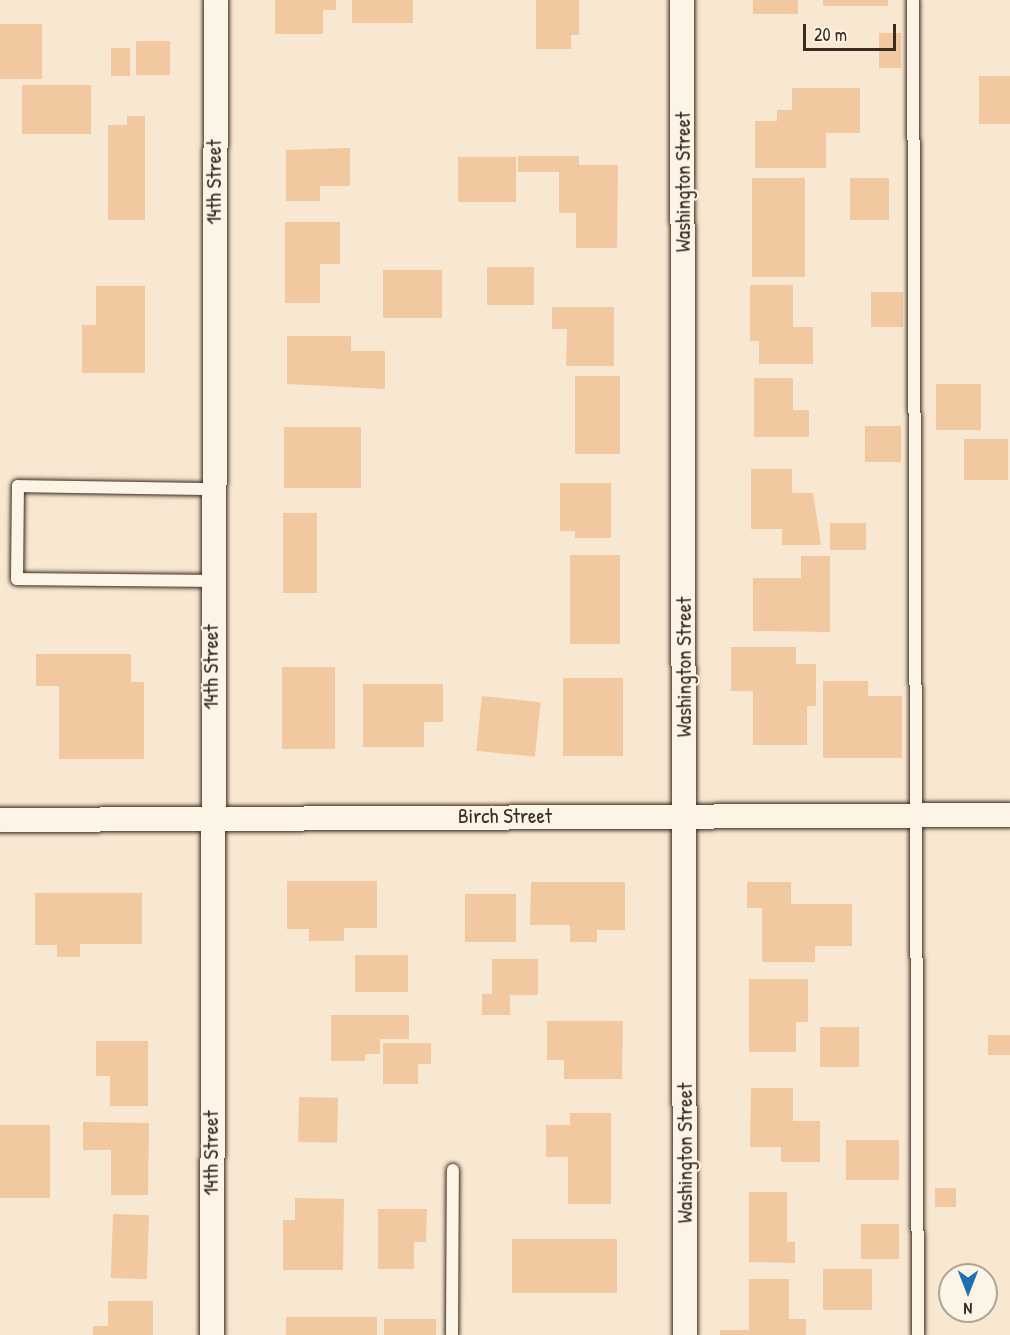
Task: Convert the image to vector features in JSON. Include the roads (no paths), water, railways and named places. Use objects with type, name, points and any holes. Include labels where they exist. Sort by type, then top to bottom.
[{"type":"street","name":"14th Street","points":[[212,1335],[210,818],[216,0]]},
{"type":"street","name":"Washington Street","points":[[682,0],[685,1335]]},
{"type":"street","name":"Birch Street","points":[[0,820],[1010,815]]},
{"type":"lane","points":[[914,0],[918,1335]]},
{"type":"lane","points":[[212,489],[18,486],[17,579],[212,581]]},
{"type":"lane","points":[[452,1335],[453,1170]]}]
